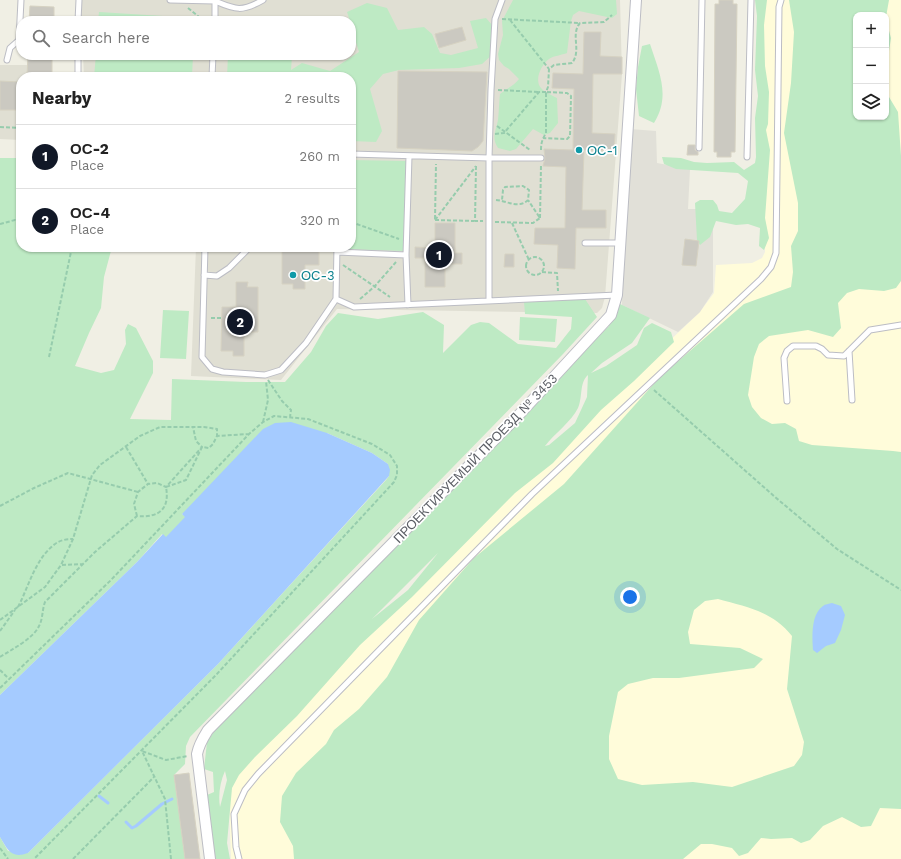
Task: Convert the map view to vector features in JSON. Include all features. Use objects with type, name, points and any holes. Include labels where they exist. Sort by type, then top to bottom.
[{"type":"street","name":"ПРОЕКТИРУЕМЫЙ ПРОЕЗД № 3453","points":[[210,859],[197,754],[198,746],[208,730],[516,418],[611,315],[617,295],[636,0]]},
{"type":"lane","points":[[20,16],[21,0]]},
{"type":"lane","points":[[78,16],[79,0]]},
{"type":"lane","points":[[170,0],[215,1],[232,9],[242,9],[263,0]]},
{"type":"lane","points":[[488,301],[491,90],[495,19],[502,0]]},
{"type":"lane","points":[[699,148],[702,0]]},
{"type":"lane","points":[[747,157],[751,0]]},
{"type":"lane","points":[[239,859],[236,847],[234,814],[245,790],[264,768],[532,494],[761,279],[771,267],[776,253],[779,7],[781,0]]},
{"type":"lane","points":[[214,16],[215,1]]},
{"type":"lane","points":[[7,60],[10,48],[16,43]]},
{"type":"lane","points":[[78,60],[78,72]]},
{"type":"lane","points":[[212,72],[213,60]]},
{"type":"lane","points":[[356,154],[482,158],[541,158]]},
{"type":"lane","points":[[408,305],[404,255],[407,241],[409,156]]},
{"type":"lane","points":[[585,243],[620,243]]},
{"type":"lane","points":[[356,251],[404,255]]},
{"type":"lane","points":[[205,252],[202,357],[212,369],[223,372],[265,375],[281,370],[306,343],[336,299],[337,252]]},
{"type":"lane","points":[[204,275],[217,276],[229,268],[245,252]]},
{"type":"lane","points":[[336,299],[354,307],[617,295]]},
{"type":"lane","points":[[787,401],[784,358],[787,351],[793,346],[816,346],[828,355],[844,356],[870,330],[901,325]]},
{"type":"lane","points":[[849,351],[852,400]]},
{"type":"path","points":[[176,0],[198,16]]},
{"type":"path","points":[[495,19],[580,23],[604,22],[612,15]]},
{"type":"path","points":[[510,20],[549,70],[548,87],[546,92],[546,134],[541,141],[540,218]]},
{"type":"path","points":[[549,70],[554,65],[572,63],[576,57],[576,28],[580,23]]},
{"type":"path","points":[[491,90],[567,93],[571,96],[570,136],[567,139],[543,138]]},
{"type":"path","points":[[490,135],[504,133],[539,92]]},
{"type":"path","points":[[490,121],[541,158]]},
{"type":"path","points":[[0,127],[16,128]]},
{"type":"path","points":[[435,220],[436,156]]},
{"type":"path","points":[[435,220],[482,158]]},
{"type":"path","points":[[475,221],[476,166]]},
{"type":"path","points":[[502,200],[503,190],[505,187],[523,186],[529,190],[528,200],[540,218]]},
{"type":"path","points":[[489,199],[502,200],[508,204],[522,204],[528,200]]},
{"type":"path","points":[[435,220],[533,223],[540,218]]},
{"type":"path","points":[[0,224],[16,220]]},
{"type":"path","points":[[512,223],[529,260]]},
{"type":"path","points":[[356,224],[407,241]]},
{"type":"path","points":[[49,357],[71,252]]},
{"type":"path","points":[[350,305],[366,295],[404,255]]},
{"type":"path","points":[[542,272],[544,266],[543,261],[538,257],[533,257],[526,264],[527,269],[531,274],[537,275],[542,272],[557,273],[559,298]]},
{"type":"path","points":[[337,261],[401,305]]},
{"type":"path","points":[[204,318],[222,318]]},
{"type":"path","points":[[265,375],[282,401],[291,410],[290,417]]},
{"type":"path","points":[[263,422],[268,400],[265,375]]},
{"type":"path","points":[[648,385],[769,492],[837,549],[901,590]]},
{"type":"path","points":[[0,688],[111,580],[249,434],[263,422],[274,416],[308,419],[372,444],[390,456],[397,466],[397,475],[394,482],[216,675],[34,859]]},
{"type":"path","points":[[0,620],[45,587],[61,565],[73,538],[92,475],[100,465],[140,436],[160,427],[193,427],[217,429],[217,436],[209,448],[202,447],[196,441],[193,427]]},
{"type":"path","points":[[217,436],[249,434]]},
{"type":"path","points":[[125,447],[148,484]]},
{"type":"path","points":[[137,516],[134,504],[138,492],[148,484],[157,483],[166,487],[186,480],[202,447]]},
{"type":"path","points":[[166,487],[202,447]]},
{"type":"path","points":[[0,506],[34,488],[68,473],[138,492]]},
{"type":"path","points":[[0,657],[29,637],[39,628],[45,602],[95,552],[137,516],[149,517],[156,514],[165,506],[168,497],[166,487]]},
{"type":"path","points":[[0,630],[18,608],[30,580],[42,558],[55,544],[73,538]]},
{"type":"path","points":[[61,565],[84,564]]},
{"type":"path","points":[[0,670],[9,679]]},
{"type":"path","points":[[142,751],[166,760],[197,754]]},
{"type":"path","points":[[142,751],[155,776],[167,805],[171,859]]},
{"type":"path","points":[[73,859],[155,776]]},
{"type":"path","points":[[0,848],[8,859]]},
{"type":"shaded area","points":[[80,0],[620,0],[622,74],[605,297],[602,308],[597,313],[337,309],[281,380],[191,376],[196,252],[356,252],[356,72],[84,72],[83,60],[356,60],[356,16],[81,16]]},
{"type":"shaded area","points":[[759,0],[901,0],[901,859],[231,859],[229,800],[231,779],[248,751],[557,447],[699,313],[714,293],[716,265],[752,263],[762,258],[765,252]]},
{"type":"shaded area","points":[[0,65],[28,65],[27,72],[16,72],[16,140],[0,139]]},
{"type":"shaded area","points":[[630,129],[656,131],[657,163],[690,169],[688,209],[702,209],[713,227],[713,292],[700,312],[678,332],[622,305],[623,237]]},
{"type":"green space","points":[[513,0],[616,0],[617,14],[612,18],[579,11],[573,15],[567,53],[549,59],[541,69],[538,77],[541,88],[557,98],[558,123],[550,133],[544,135],[533,129],[516,149],[510,151],[498,148],[494,137],[498,120],[500,94],[519,79],[504,66],[499,60],[498,54],[503,35],[502,21]]},
{"type":"green space","points":[[755,0],[767,0],[764,25],[765,66],[769,92],[768,124],[766,130],[770,150],[765,218],[769,238],[764,250],[759,246],[760,228],[748,224],[736,225],[716,221],[710,237],[700,245],[697,240],[695,203],[700,200],[713,200],[719,211],[732,213],[745,199],[748,181],[738,173],[676,169],[664,164],[662,157],[681,158],[694,162],[707,163],[734,162],[744,170],[755,163],[755,118],[758,96],[755,70],[757,16]]},
{"type":"green space","points":[[789,0],[889,0],[887,12],[853,12],[853,120],[889,120],[889,97],[898,112],[901,156],[901,281],[896,288],[884,291],[859,289],[847,293],[838,303],[841,328],[833,337],[808,330],[769,336],[759,344],[754,357],[748,395],[752,407],[761,418],[772,424],[785,423],[796,429],[799,441],[812,445],[901,452],[901,809],[880,808],[871,826],[861,827],[842,817],[823,826],[810,840],[801,843],[792,838],[761,838],[748,853],[739,856],[732,848],[712,844],[701,844],[683,859],[294,859],[293,846],[280,822],[282,796],[296,773],[326,744],[334,730],[359,709],[387,677],[419,620],[474,558],[564,484],[660,377],[744,304],[791,287],[793,272],[791,246],[798,231],[798,203],[784,133],[791,83],[794,32]],"holes":[[[718,599],[767,615],[792,636],[787,689],[804,742],[802,755],[794,766],[732,787],[693,782],[642,785],[618,779],[609,759],[609,736],[618,692],[628,684],[653,678],[679,678],[754,668],[763,659],[740,648],[690,644],[688,632],[694,610],[705,601]]]},
{"type":"green space","points":[[367,3],[387,8],[398,30],[424,27],[432,34],[440,53],[451,55],[478,48],[470,21],[486,18],[492,25],[493,54],[482,64],[459,68],[399,70],[383,74],[370,89],[382,131],[376,142],[356,141],[356,72],[227,72],[228,60],[292,60],[291,70],[302,63],[330,71],[347,60],[356,60],[356,54],[359,52],[356,42],[356,16],[348,16],[347,12]]},
{"type":"green space","points":[[99,12],[163,16],[99,16]]},
{"type":"green space","points":[[889,31],[891,38],[889,51]]},
{"type":"green space","points":[[650,44],[660,74],[663,94],[659,113],[654,123],[639,116],[636,89],[642,46]]},
{"type":"green space","points":[[96,60],[193,60],[192,72],[94,72]]},
{"type":"green space","points":[[0,158],[16,158],[16,252],[111,252],[104,277],[101,308],[75,366],[101,373],[114,370],[126,344],[125,330],[128,324],[136,328],[153,361],[153,373],[130,419],[171,420],[172,379],[285,382],[311,352],[326,326],[338,313],[378,319],[423,312],[444,325],[443,353],[471,325],[480,322],[489,323],[518,344],[556,348],[571,329],[572,317],[525,314],[524,302],[585,299],[597,317],[563,354],[190,737],[186,746],[185,764],[174,775],[185,859],[0,859],[0,837],[8,851],[28,853],[218,664],[386,480],[389,476],[388,464],[372,453],[327,433],[182,514],[186,517],[166,538],[162,534],[137,562],[0,695]]},
{"type":"green space","points":[[356,160],[406,161],[404,251],[356,249]]},
{"type":"green space","points":[[620,304],[650,318],[632,343],[602,363],[591,373],[606,366],[637,345],[644,328],[652,323],[671,332],[674,342],[634,381],[601,410],[553,463],[515,493],[412,597],[360,645],[297,716],[255,757],[239,775],[232,788],[227,843],[230,859],[215,859],[207,795],[214,792],[213,772],[204,769],[207,742],[215,730],[609,326],[607,324]],"holes":[[[588,375],[587,397],[575,423],[549,445],[545,446],[575,413],[578,408],[583,382]],[[438,553],[408,590],[372,619]],[[225,771],[227,780],[220,807],[219,793]]]},
{"type":"green space","points":[[163,310],[189,311],[186,359],[160,358]]},
{"type":"green space","points":[[520,317],[557,319],[555,342],[519,340]]},
{"type":"water","points":[[291,422],[327,433],[372,453],[388,464],[390,470],[389,476],[218,664],[28,853],[22,855],[14,854],[5,846],[0,837],[0,695],[137,562],[163,534],[166,537],[185,517],[182,514],[263,429],[275,423]]},
{"type":"water","points":[[832,603],[841,606],[845,615],[841,630],[835,643],[826,646],[817,653],[813,650],[814,620],[816,614],[824,605]]},
{"type":"building","points":[[719,0],[733,0],[733,4],[737,4],[735,152],[731,152],[731,157],[717,157],[717,152],[714,152],[715,4],[719,4]]},
{"type":"building","points":[[30,6],[54,7],[54,16],[29,16]]},
{"type":"building","points":[[462,27],[466,40],[439,48],[435,34]]},
{"type":"building","name":"ОС-1","points":[[584,32],[601,32],[600,56],[622,57],[622,74],[593,74],[592,133],[615,134],[614,151],[584,150],[582,210],[606,210],[606,228],[576,228],[575,269],[557,268],[558,245],[534,244],[535,228],[565,228],[566,167],[543,166],[545,158],[544,149],[573,150],[574,89],[552,88],[553,73],[583,74]]},
{"type":"building","points":[[28,60],[52,60],[52,72],[27,72]]},
{"type":"building","points":[[398,71],[487,72],[483,141],[478,147],[472,151],[397,148]]},
{"type":"building","points":[[0,81],[16,82],[16,110],[0,110]]},
{"type":"building","points":[[688,145],[695,145],[695,150],[698,152],[698,155],[687,155]]},
{"type":"building","points":[[435,223],[455,223],[455,253],[462,253],[462,264],[445,264],[445,287],[425,287],[425,258],[415,258],[415,247],[435,248]]},
{"type":"building","points":[[685,239],[699,241],[696,266],[682,265]]},
{"type":"building","name":"ОС-3","points":[[282,252],[319,252],[319,265],[305,265],[305,289],[293,289],[293,284],[282,284]]},
{"type":"building","points":[[505,254],[514,254],[514,267],[504,267]]},
{"type":"building","points":[[236,282],[248,282],[247,287],[258,287],[258,332],[244,332],[244,356],[233,356],[233,351],[221,351],[222,307],[236,307]]},
{"type":"building","points":[[189,773],[200,859],[185,859],[174,775]]},
{"type":"waterway","points":[[99,796],[108,803]]},
{"type":"waterway","points":[[126,822],[132,828],[162,804],[172,799]]},
{"type":"place","name":"ОС-1","points":[[579,150]]},
{"type":"place","name":"ОС-2","points":[[439,255]]},
{"type":"place","name":"ОС-3","points":[[293,275]]},
{"type":"place","name":"ОС-4","points":[[240,322]]}]
